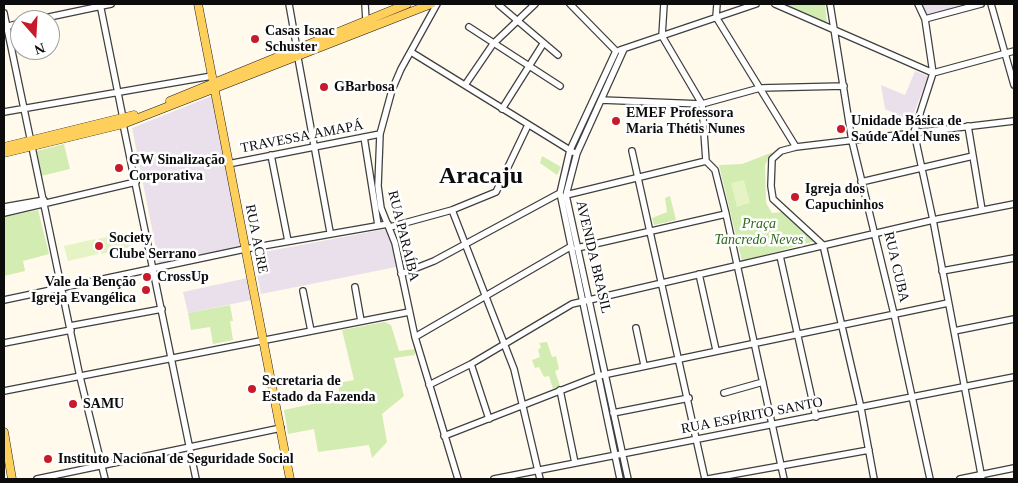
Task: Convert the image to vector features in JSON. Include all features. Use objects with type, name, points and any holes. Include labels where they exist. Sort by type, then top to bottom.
[{"type":"main road","name":"RUA ACRE","points":[[198,4],[290,479]]},
{"type":"main road","points":[[4,153],[31,144],[123,121],[407,4]]},
{"type":"main road","points":[[214,83],[298,58],[432,4]]},
{"type":"main road","points":[[4,147],[31,144]]},
{"type":"main road","points":[[4,432],[12,479]]},
{"type":"street","points":[[60,14],[111,4]]},
{"type":"street","points":[[289,4],[297,49]]},
{"type":"street","points":[[365,4],[366,21]]},
{"type":"street","name":"RUA PARAÍBA","points":[[437,4],[392,90],[380,134],[378,186],[381,208],[389,226],[402,274],[409,312],[428,385],[458,479]]},
{"type":"street","points":[[465,86],[493,44],[535,4]]},
{"type":"street","points":[[572,4],[616,50],[624,49],[756,4]]},
{"type":"street","points":[[664,4],[662,36],[702,104],[706,161],[715,170],[726,214],[784,479]]},
{"type":"street","points":[[717,4],[716,17],[796,147]]},
{"type":"street","points":[[775,4],[835,32],[933,73],[1014,51]]},
{"type":"street","name":"RUA CUBA","points":[[830,4],[852,141],[894,314],[930,479]]},
{"type":"street","points":[[918,4],[925,19],[933,73],[914,132],[933,220],[982,477]]},
{"type":"street","points":[[925,19],[981,4]]},
{"type":"street","points":[[991,4],[1014,85]]},
{"type":"street","points":[[100,5],[196,479]]},
{"type":"street","points":[[499,5],[558,55]]},
{"type":"street","points":[[4,13],[5,27],[24,109],[42,202],[62,287],[80,377],[105,479]]},
{"type":"street","points":[[469,27],[560,86]]},
{"type":"street","points":[[502,109],[543,44]]},
{"type":"street","name":"AVENIDA BRASIL","points":[[624,49],[577,153],[563,194],[590,300],[628,479]]},
{"type":"street","name":"AVENIDA BRASIL","points":[[616,50],[570,150],[563,194],[570,247],[620,479]]},
{"type":"street","points":[[411,52],[528,125],[577,153]]},
{"type":"street","points":[[298,58],[330,232]]},
{"type":"street","points":[[4,112],[118,92],[214,83]]},
{"type":"street","points":[[600,100],[702,104],[760,88],[844,86]]},
{"type":"street","points":[[874,479],[861,408],[823,245],[773,199],[770,186],[771,162],[774,156],[781,151],[796,147],[1014,121]]},
{"type":"street","points":[[4,300],[288,240],[378,225],[389,226],[452,210],[498,190],[528,125]]},
{"type":"street","points":[[968,126],[982,210]]},
{"type":"street","name":"TRAVESSA AMAPÁ","points":[[228,164],[380,134]]},
{"type":"street","name":"RUA PARAÍBA","points":[[364,137],[378,225]]},
{"type":"street","points":[[632,151],[707,479],[868,450]]},
{"type":"street","points":[[271,155],[288,240]]},
{"type":"street","points":[[861,182],[973,156]]},
{"type":"street","points":[[402,274],[434,261],[563,194],[706,161]]},
{"type":"street","points":[[4,207],[51,201],[136,182]]},
{"type":"street","points":[[4,213],[42,202]]},
{"type":"street","points":[[428,385],[472,364],[564,308],[582,301],[933,220],[1014,204]]},
{"type":"street","points":[[452,210],[505,343],[523,405],[540,479]]},
{"type":"street","points":[[577,248],[726,214]]},
{"type":"street","points":[[415,337],[570,247]]},
{"type":"street","points":[[780,256],[816,417]]},
{"type":"street","points":[[942,271],[1014,258]]},
{"type":"street","points":[[699,274],[716,350]]},
{"type":"street","points":[[355,287],[360,321]]},
{"type":"street","points":[[303,291],[311,331]]},
{"type":"street","points":[[444,436],[605,374],[948,303]]},
{"type":"street","points":[[4,343],[162,309]]},
{"type":"street","points":[[4,391],[409,312]]},
{"type":"street","points":[[954,331],[1014,319]]},
{"type":"street","points":[[636,328],[644,365]]},
{"type":"street","points":[[472,364],[489,419]]},
{"type":"street","name":"RUA ESPÍRITO SANTO","points":[[494,479],[1014,377]]},
{"type":"street","points":[[724,392],[763,382]]},
{"type":"street","points":[[560,390],[576,462]]},
{"type":"street","points":[[613,413],[689,398]]},
{"type":"street","points":[[37,479],[281,428]]},
{"type":"street","points":[[960,479],[982,477],[1014,468]]},
{"type":"street","points":[[73,472],[74,479]]},
{"type":"shaded area","points":[[921,4],[965,4],[926,16]]},
{"type":"shaded area","points":[[915,71],[928,76],[911,121],[885,109],[881,85],[905,95]]},
{"type":"shaded area","points":[[212,96],[242,246],[159,264],[132,128]]},
{"type":"shaded area","points":[[386,229],[390,234],[396,267],[261,294],[253,254]]},
{"type":"shaded area","points":[[247,278],[252,300],[188,313],[183,292]]},
{"type":"green space","points":[[782,4],[825,4],[827,24]]},
{"type":"green space","points":[[64,144],[70,169],[41,176],[37,151]]},
{"type":"green space","name":"Praça Tancredo Neves","points":[[773,152],[765,165],[766,203],[772,213],[783,212],[816,241],[742,261],[719,165],[742,164]]},
{"type":"green space","points":[[542,156],[561,167],[557,175],[540,163]]},
{"type":"green space","points":[[744,180],[750,203],[737,207],[731,183]]},
{"type":"green space","points":[[670,196],[676,220],[654,225],[652,218],[667,212],[665,198]]},
{"type":"green space","points":[[38,210],[49,254],[23,261],[25,271],[4,276],[4,217]]},
{"type":"green space","points":[[128,232],[131,247],[101,254],[98,239]]},
{"type":"green space","points":[[95,239],[98,254],[68,261],[64,246]]},
{"type":"green space","points":[[230,305],[233,321],[230,321],[233,340],[213,344],[210,327],[191,330],[188,313]]},
{"type":"green space","points":[[385,322],[391,325],[399,351],[415,349],[415,355],[394,358],[404,396],[382,414],[387,442],[372,458],[369,445],[318,452],[314,429],[288,434],[284,410],[340,398],[338,383],[354,380],[342,330]]},
{"type":"green space","points":[[547,342],[552,357],[556,356],[559,369],[555,371],[560,386],[553,389],[549,376],[544,377],[539,367],[535,368],[532,360],[540,357],[538,350],[541,347],[539,343]]},
{"type":"waterway","points":[[580,273],[585,294]]},
{"type":"waterway","points":[[592,327],[601,371]]},
{"type":"waterway","points":[[603,379],[618,450]]},
{"type":"waterway","points":[[620,458],[625,479]]},
{"type":"place","name":"Casas Isaac Schuster","points":[[255,39]]},
{"type":"place","name":"GBarbosa","points":[[324,87]]},
{"type":"place","name":"EMEF Professora Maria Thétis Nunes","points":[[616,121]]},
{"type":"place","name":"Unidade Básica de Saúde Adel Nunes","points":[[841,129]]},
{"type":"place","name":"GW Sinalização Corporativa","points":[[119,168]]},
{"type":"place","name":"Igreja dos Capuchinhos","points":[[795,197]]},
{"type":"place","name":"Society Clube Serrano","points":[[99,246]]},
{"type":"place","name":"CrossUp","points":[[147,277]]},
{"type":"place","name":"Vale da Benção Igreja Evangélica","points":[[146,290]]},
{"type":"place","name":"Secretaria de Estado da Fazenda","points":[[252,389]]},
{"type":"place","name":"SAMU","points":[[73,404]]},
{"type":"place","name":"Instituto Nacional de Seguridade Social","points":[[48,459]]},
{"type":"district","name":"Aracaju","points":[[481,177]]}]
